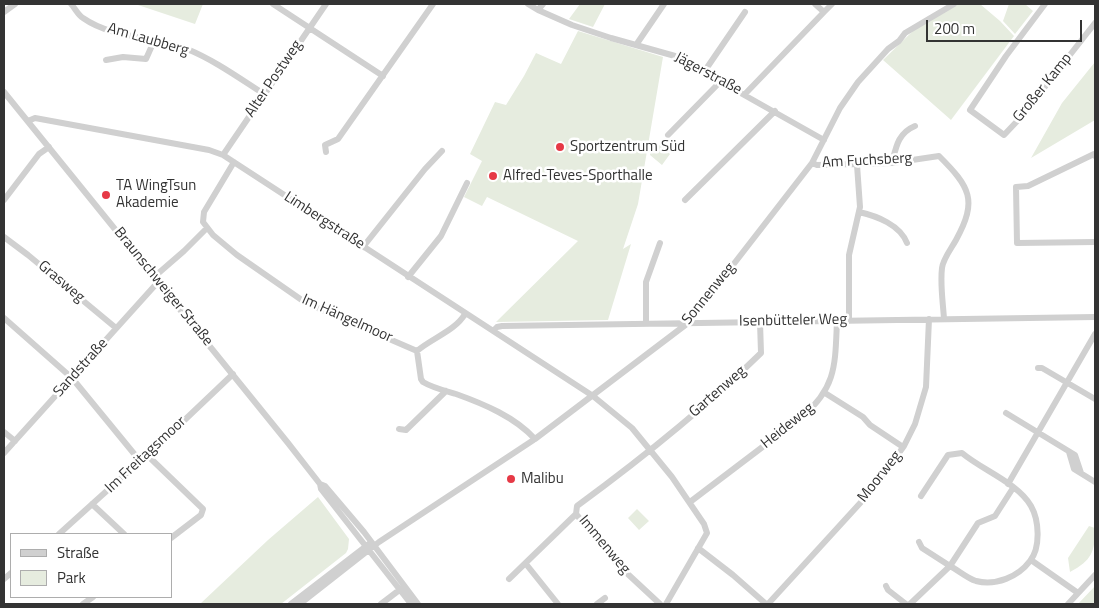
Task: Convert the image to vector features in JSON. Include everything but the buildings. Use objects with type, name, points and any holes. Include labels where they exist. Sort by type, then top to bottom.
[{"type":"street","points":[[4,12],[15,4]]},
{"type":"street","name":"Am Laubberg","points":[[71,4],[82,18],[109,30],[188,49],[264,94]]},
{"type":"street","points":[[273,4],[383,76]]},
{"type":"street","name":"Alter Postweg","points":[[223,155],[326,4]]},
{"type":"street","points":[[326,152],[325,145],[338,139],[433,4]]},
{"type":"street","name":"Jägerstraße","points":[[528,4],[572,25],[675,56],[824,140]]},
{"type":"street","points":[[538,10],[543,4]]},
{"type":"street","points":[[636,45],[664,4]]},
{"type":"street","points":[[815,4],[824,12]]},
{"type":"street","points":[[745,94],[832,4]]},
{"type":"street","name":"Sonnenweg","points":[[372,546],[536,439],[688,323],[812,163],[840,108],[858,82],[905,33],[954,4]]},
{"type":"street","name":"Großer Kamp","points":[[1045,4],[1006,56],[970,110],[1004,135],[1022,116],[1095,23]]},
{"type":"street","points":[[704,72],[745,12]]},
{"type":"street","points":[[106,60],[123,58],[146,59],[154,41]]},
{"type":"street","points":[[668,135],[720,82]]},
{"type":"street","name":"Braunschweiger Straße","points":[[4,92],[157,277],[320,484],[321,489],[372,546],[411,604]]},
{"type":"street","points":[[685,200],[775,111]]},
{"type":"street","name":"Limbergstraße","points":[[28,121],[35,118],[209,150],[223,155],[234,162],[592,396],[624,421],[650,450],[690,502],[704,524],[707,532],[698,548]]},
{"type":"street","points":[[892,163],[897,141],[907,129],[915,126]]},
{"type":"street","points":[[4,200],[39,154],[49,146]]},
{"type":"street","points":[[363,247],[425,169],[442,151]]},
{"type":"street","points":[[1095,156],[1094,154],[1028,186],[1016,187],[1017,243],[1095,242]]},
{"type":"street","name":"Am Fuchsberg","points":[[812,163],[817,165],[892,163],[939,156],[956,173],[968,195],[968,212],[966,222],[942,267],[944,319]]},
{"type":"street","points":[[157,277],[207,228],[203,222],[204,212],[234,162]]},
{"type":"street","points":[[850,321],[849,255],[859,212],[860,186],[857,164]]},
{"type":"street","points":[[408,276],[441,236],[466,183]]},
{"type":"street","points":[[859,212],[871,214],[891,224],[901,232],[907,243]]},
{"type":"street","name":"Im Hängelmoor","points":[[207,228],[237,255],[306,303],[417,351]]},
{"type":"street","name":"Grasweg","points":[[4,237],[116,328]]},
{"type":"street","points":[[646,323],[646,282],[660,243]]},
{"type":"street","name":"Sandstraße","points":[[4,453],[116,328],[157,277]]},
{"type":"street","points":[[465,314],[456,325],[428,341],[417,351],[421,379],[427,384],[494,410],[529,432],[536,439]]},
{"type":"street","name":"Isenbütteler Weg","points":[[493,331],[497,327],[502,326],[1095,317]]},
{"type":"street","points":[[4,318],[72,378],[140,461]]},
{"type":"street","name":"Moorweg","points":[[767,604],[873,489],[904,447],[915,424],[926,387],[929,320]]},
{"type":"street","name":"Heideweg","points":[[690,502],[802,417],[825,393],[834,370],[837,321]]},
{"type":"street","name":"Gartenweg","points":[[650,450],[731,382],[761,354],[760,322]]},
{"type":"street","points":[[910,604],[950,566],[978,522],[995,516],[1038,433],[1095,334]]},
{"type":"street","points":[[1038,368],[1042,368],[1095,399]]},
{"type":"street","name":"Im Freitagsmoor","points":[[60,533],[147,455],[232,374]]},
{"type":"street","points":[[399,429],[406,430],[446,391]]},
{"type":"street","points":[[825,393],[863,417],[870,425],[904,447]]},
{"type":"street","points":[[1006,413],[1075,455],[1081,473],[1095,482]]},
{"type":"street","points":[[4,432],[15,441]]},
{"type":"street","name":"Immenweg","points":[[650,450],[577,506],[576,514],[617,564],[660,604]]},
{"type":"street","points":[[919,542],[922,548],[950,566],[976,580],[989,582],[1008,578],[1031,560],[1038,537],[1038,525],[1031,506],[1026,499],[1011,486],[962,453],[948,455],[921,496]]},
{"type":"street","points":[[147,455],[203,509],[201,515],[172,537]]},
{"type":"street","points":[[92,504],[123,533]]},
{"type":"street","points":[[509,579],[576,514]]},
{"type":"street","points":[[291,604],[372,546]]},
{"type":"street","points":[[300,604],[372,546]]},
{"type":"street","points":[[666,604],[698,548],[767,604]]},
{"type":"street","points":[[1031,560],[1078,593]]},
{"type":"street","points":[[526,564],[558,604]]},
{"type":"street","points":[[1068,604],[1095,575]]},
{"type":"street","points":[[886,586],[888,590],[906,604]]},
{"type":"street","points":[[381,604],[402,588]]},
{"type":"street","name":"Braunschweiger Straße","points":[[402,588],[418,604]]},
{"type":"street","points":[[597,604],[605,598]]},
{"type":"green space","points":[[135,4],[203,4],[195,24]]},
{"type":"green space","points":[[580,4],[605,4],[593,27],[569,19]]},
{"type":"green space","points":[[959,4],[980,4],[1014,36],[951,120],[883,60],[916,28]]},
{"type":"green space","points":[[1009,4],[1025,4],[1033,11],[1015,34],[1003,21]]},
{"type":"green space","name":"Sportzentrum Süd","points":[[578,31],[663,57],[638,204],[623,249],[631,244],[608,320],[496,322],[578,241],[487,197],[482,206],[464,197],[482,161],[470,154],[495,102],[506,105],[536,53],[561,64]]},
{"type":"green space","points":[[1095,62],[1095,120],[1031,158],[1062,103]]},
{"type":"green space","points":[[653,140],[670,154],[662,165],[650,155]]},
{"type":"green space","points":[[318,497],[349,539],[346,553],[281,604],[200,604],[268,540]]},
{"type":"green space","points":[[637,509],[649,521],[639,530],[628,518]]},
{"type":"green space","points":[[1089,526],[1095,528],[1091,554],[1088,559],[1070,572],[1068,558]]},
{"type":"green space","points":[[1095,586],[1095,604],[1078,604]]},
{"type":"place","name":"Sportzentrum Süd","points":[[560,147]]},
{"type":"place","name":"Alfred-Teves-Sporthalle","points":[[493,176]]},
{"type":"place","name":"TA WingTsun Akademie","points":[[106,195]]},
{"type":"place","name":"Malibu","points":[[511,479]]}]
